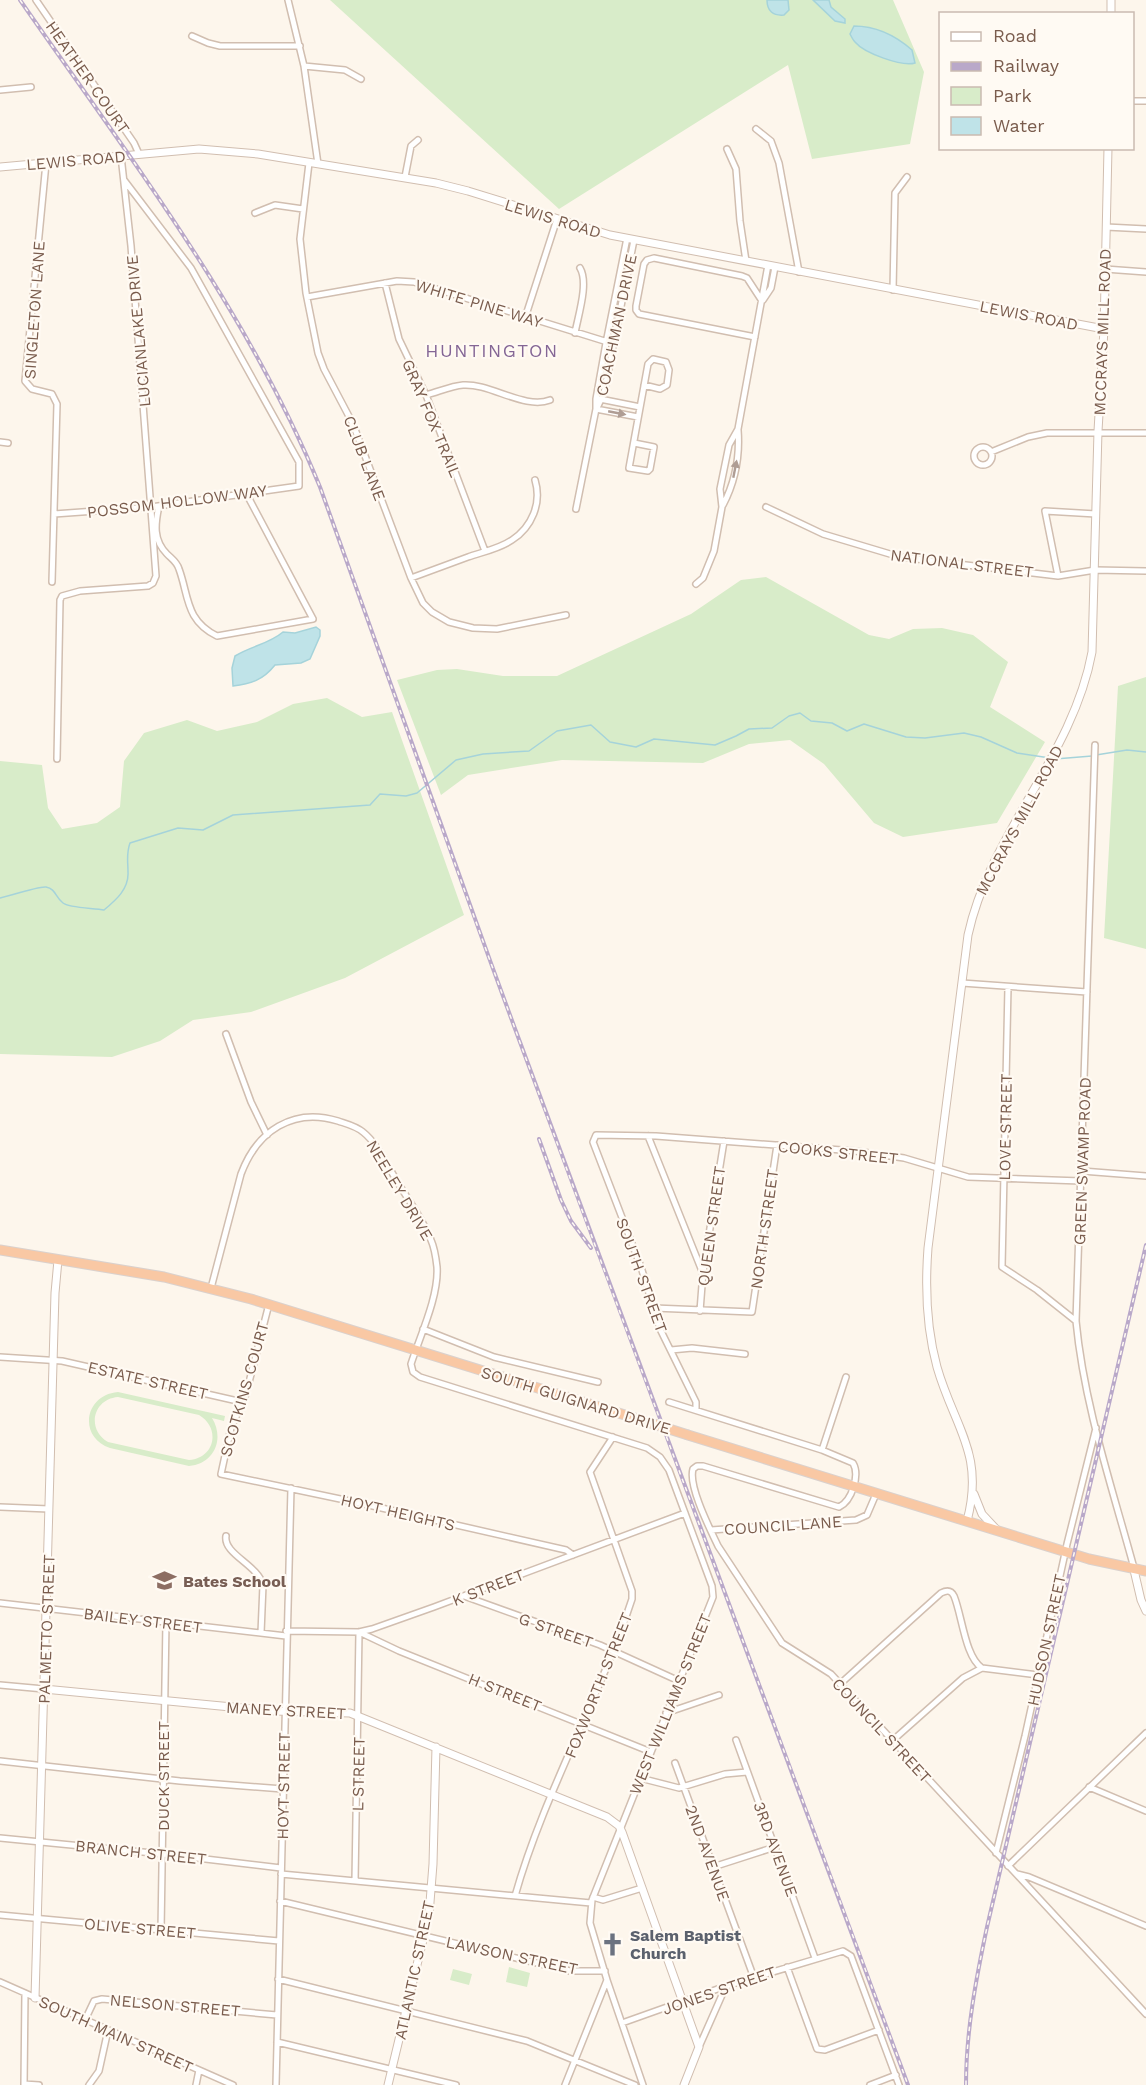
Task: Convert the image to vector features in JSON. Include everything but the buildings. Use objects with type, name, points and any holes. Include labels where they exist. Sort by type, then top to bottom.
[{"type":"highway","name":"SOUTH GUIGNARD DRIVE","points":[[0,1250],[164,1277],[269,1304],[1065,1552],[1146,1571]]},
{"type":"street","name":"HEATHER COURT","points":[[36,0],[134,143],[139,154]]},
{"type":"street","points":[[288,0],[304,66],[318,164]]},
{"type":"street","points":[[192,36],[208,44],[220,46],[300,46]]},
{"type":"street","points":[[304,66],[345,70],[361,79]]},
{"type":"street","points":[[0,90],[31,87]]},
{"type":"street","points":[[756,129],[771,141],[779,163],[799,272]]},
{"type":"street","points":[[405,177],[411,147],[418,140]]},
{"type":"street","points":[[727,148],[736,169],[746,261]]},
{"type":"street","name":"LEWIS ROAD","points":[[0,167],[139,154],[219,150],[318,164],[405,177],[468,191],[592,231],[1104,329]]},
{"type":"street","name":"MCCRAYS MILL ROAD","points":[[967,1521],[973,1492],[971,1458],[940,1377],[933,1350],[927,1316],[927,1266],[968,935],[977,900],[995,860],[1075,712],[1089,664],[1093,639],[1108,150]]},
{"type":"street","name":"LUCIANLAKE DRIVE","points":[[57,759],[60,600],[62,596],[69,593],[148,586],[153,583],[156,576],[131,246],[121,156]]},
{"type":"street","name":"SINGLETON LANE","points":[[46,163],[25,381],[32,389],[52,394],[57,404],[52,582]]},
{"type":"street","name":"CLUB LANE","points":[[309,163],[300,239],[307,297],[320,361],[353,424],[411,578],[423,603],[438,616],[459,626],[497,629],[566,615]]},
{"type":"street","points":[[893,290],[894,201],[897,188],[907,177]]},
{"type":"street","name":"POSSOM HOLLOW WAY","points":[[54,514],[151,507],[299,486],[299,462],[191,268],[123,179]]},
{"type":"street","points":[[255,213],[275,206],[303,209]]},
{"type":"street","points":[[525,318],[556,219]]},
{"type":"street","points":[[1106,227],[1146,229]]},
{"type":"street","name":"COACHMAN DRIVE","points":[[599,399],[606,343],[631,239]]},
{"type":"street","name":"COACHMAN DRIVE","points":[[576,508],[596,409],[614,344],[631,239]]},
{"type":"street","points":[[755,337],[639,314],[636,306],[644,264],[647,260],[654,258],[742,276],[747,278],[762,301]]},
{"type":"street","points":[[722,507],[730,492],[739,448],[738,429],[755,337],[772,266]]},
{"type":"street","points":[[575,333],[584,283],[580,268]]},
{"type":"street","points":[[1105,269],[1146,272]]},
{"type":"street","name":"WHITE PINE WAY","points":[[307,297],[403,280],[614,344]]},
{"type":"street","name":"GRAY FOX TRAIL","points":[[385,283],[399,339],[426,395],[485,551]]},
{"type":"street","points":[[634,443],[654,447],[648,471],[629,468],[634,443],[638,417],[640,407],[644,385],[648,364],[653,359],[666,362],[669,370],[667,385],[660,388],[644,385]]},
{"type":"street","points":[[426,395],[462,385],[479,387],[537,403],[550,400]]},
{"type":"street","points":[[599,399],[640,407]]},
{"type":"street","points":[[596,409],[638,417]]},
{"type":"street","points":[[696,584],[703,578],[714,551],[722,507],[720,489],[729,445],[738,429]]},
{"type":"street","points":[[991,452],[1041,434],[1058,431],[1146,433]]},
{"type":"street","points":[[0,442],[8,442]]},
{"type":"street","points":[[411,578],[511,541],[526,527],[537,504],[539,496],[536,480]]},
{"type":"street","points":[[159,506],[156,523],[158,542],[177,564],[189,606],[202,626],[217,636],[313,619],[246,493]]},
{"type":"street","name":"NATIONAL STREET","points":[[766,507],[823,534],[894,556],[1058,576],[1095,570],[1146,571]]},
{"type":"street","points":[[1058,576],[1045,511],[1096,514]]},
{"type":"street","name":"GREEN SWAMP ROAD","points":[[1095,752],[1076,1321],[1083,1377],[1134,1570]]},
{"type":"street","points":[[962,983],[1087,992]]},
{"type":"street","name":"LOVE STREET","points":[[1008,987],[1002,1267],[1037,1290],[1076,1321]]},
{"type":"street","points":[[211,1288],[241,1174],[248,1157],[267,1135],[248,1095],[226,1034]]},
{"type":"street","name":"NEELEY DRIVE","points":[[267,1135],[286,1124],[312,1116],[348,1124],[368,1136],[425,1227],[433,1245],[437,1269],[436,1284],[415,1350]]},
{"type":"street","name":"COOKS STREET","points":[[593,1138],[596,1135],[607,1134],[648,1136],[884,1154],[968,1177],[1081,1181]]},
{"type":"street","points":[[648,1136],[703,1272]]},
{"type":"street","name":"SOUTH STREET","points":[[593,1138],[649,1288],[660,1329],[696,1402],[696,1410]]},
{"type":"street","name":"QUEEN STREET","points":[[700,1311],[703,1272],[724,1141]]},
{"type":"street","name":"NORTH STREET","points":[[700,1311],[752,1312],[777,1145]]},
{"type":"street","points":[[1082,1171],[1146,1176]]},
{"type":"street","name":"PALMETTO STREET","points":[[35,1998],[55,1293],[58,1260]]},
{"type":"street","name":"SCOTKINS COURT","points":[[221,1474],[234,1420],[242,1402],[269,1304]]},
{"type":"street","points":[[654,1308],[700,1311]]},
{"type":"street","points":[[423,1329],[503,1360],[598,1382]]},
{"type":"street","points":[[671,1350],[692,1348],[745,1354]]},
{"type":"street","name":"WEST WILLIAMS STREET","points":[[415,1350],[411,1368],[420,1377],[647,1448],[660,1457],[669,1470],[712,1586],[713,1597],[592,1900],[590,1923],[643,2085]]},
{"type":"street","name":"ESTATE STREET","points":[[0,1357],[53,1360],[242,1402]]},
{"type":"street","points":[[822,1450],[846,1377]]},
{"type":"street","points":[[669,1402],[822,1450],[853,1463],[856,1473],[853,1486]]},
{"type":"street","name":"HUDSON STREET","points":[[996,1853],[1096,1428]]},
{"type":"street","name":"FOXWORTH STREET","points":[[515,1896],[524,1865],[633,1594],[590,1472],[613,1437]]},
{"type":"street","name":"COUNCIL STREET","points":[[853,1486],[847,1502],[843,1506],[836,1507],[703,1466],[693,1469],[691,1479],[711,1530],[736,1574],[782,1643],[827,1671],[840,1684],[1146,2014]]},
{"type":"street","name":"HOYT HEIGHTS","points":[[221,1474],[566,1550],[573,1555]]},
{"type":"street","name":"HOYT STREET","points":[[276,2085],[291,1488]]},
{"type":"street","points":[[973,1492],[982,1514],[998,1531]]},
{"type":"street","name":"COUNCIL LANE","points":[[711,1530],[856,1520],[867,1515],[876,1494]]},
{"type":"street","points":[[0,1507],[49,1509]]},
{"type":"street","name":"K STREET","points":[[286,1634],[359,1632],[386,1624],[685,1513]]},
{"type":"street","points":[[226,1536],[225,1541],[228,1548],[253,1569],[262,1580],[261,1634]]},
{"type":"street","points":[[1134,1570],[1146,1611]]},
{"type":"street","points":[[840,1684],[947,1590],[954,1596],[970,1652],[977,1665],[982,1668],[1038,1675]]},
{"type":"street","name":"G STREET","points":[[464,1596],[612,1651],[679,1681]]},
{"type":"street","name":"BAILEY STREET","points":[[0,1603],[261,1634],[286,1634]]},
{"type":"street","name":"DUCK STREET","points":[[161,1930],[166,1622]]},
{"type":"street","name":"L STREET","points":[[356,1881],[359,1632]]},
{"type":"street","name":"H STREET","points":[[359,1632],[399,1651],[651,1752]]},
{"type":"street","points":[[892,1741],[963,1678],[982,1668]]},
{"type":"street","name":"MANEY STREET","points":[[0,1685],[164,1701],[284,1711],[344,1712],[358,1715],[607,1817],[620,1828]]},
{"type":"street","points":[[666,1713],[719,1695]]},
{"type":"street","points":[[1008,1866],[1146,1732]]},
{"type":"street","name":"3RD AVENUE","points":[[736,1740],[815,1958]]},
{"type":"street","name":"ATLANTIC STREET","points":[[388,2085],[425,1935],[431,1888],[436,1747]]},
{"type":"street","points":[[0,1761],[163,1779],[283,1789]]},
{"type":"street","name":"2ND AVENUE","points":[[675,1763],[754,1978]]},
{"type":"street","points":[[640,1778],[684,1787],[725,1774],[747,1772]]},
{"type":"street","points":[[1089,1787],[1146,1810]]},
{"type":"street","points":[[620,1828],[699,2047]]},
{"type":"street","name":"BRANCH STREET","points":[[0,1838],[163,1854],[356,1881],[515,1896],[603,1900],[642,1888]]},
{"type":"street","points":[[712,1867],[775,1847]]},
{"type":"street","points":[[1016,1874],[1029,1877],[1146,1926]]},
{"type":"street","name":"LAWSON STREET","points":[[280,1901],[570,1971],[604,1971]]},
{"type":"street","name":"OLIVE STREET","points":[[0,1915],[279,1941]]},
{"type":"street","name":"JONES STREET","points":[[622,2023],[726,1986],[841,1951],[851,1956],[899,2085]]},
{"type":"street","points":[[786,1967],[817,2049],[825,2050],[879,2030]]},
{"type":"street","points":[[278,1979],[527,2041],[635,2085]]},
{"type":"street","points":[[565,2085],[607,1980]]},
{"type":"street","name":"SOUTH MAIN STREET","points":[[0,1982],[233,2085]]},
{"type":"street","points":[[684,2085],[726,1986]]},
{"type":"street","points":[[25,1993],[24,2084],[39,2085]]},
{"type":"street","name":"NELSON STREET","points":[[85,2020],[94,2001],[102,1998],[277,2015]]},
{"type":"street","points":[[89,2085],[99,2071],[108,2030]]},
{"type":"street","points":[[277,2042],[456,2085]]},
{"type":"street","points":[[196,2085],[199,2070]]},
{"type":"street","points":[[870,2085],[896,2075]]},
{"type":"green space","points":[[330,0],[893,0],[924,72],[910,144],[812,159],[788,65],[559,209]]},
{"type":"green space","points":[[766,577],[869,635],[889,639],[913,629],[942,628],[973,635],[1008,662],[990,707],[1045,742],[997,823],[903,837],[874,823],[824,764],[790,740],[749,744],[703,763],[562,760],[468,775],[441,795],[397,680],[437,670],[457,669],[503,676],[557,676],[691,614],[741,580]]},
{"type":"green space","points":[[1146,677],[1146,949],[1104,938],[1118,686]]},
{"type":"green space","points":[[327,698],[362,717],[392,712],[464,915],[345,978],[251,1012],[193,1020],[160,1041],[112,1057],[0,1054],[0,761],[42,765],[48,808],[62,829],[97,823],[120,807],[124,761],[144,733],[187,720],[217,731],[257,722],[293,704]]},
{"type":"green space","points":[[118,1392],[225,1416],[224,1421],[212,1418],[217,1434],[215,1449],[205,1461],[189,1466],[110,1448],[100,1443],[93,1435],[89,1417],[98,1400]],"holes":[[[118,1397],[199,1415],[210,1427],[212,1442],[205,1454],[189,1460],[108,1442],[101,1436],[95,1423],[95,1415],[103,1403]]]},
{"type":"green space","points":[[509,1967],[530,1973],[527,1987],[506,1982]]},
{"type":"green space","points":[[453,1969],[472,1974],[469,1985],[450,1980]]},
{"type":"water","points":[[767,0],[788,0],[789,10],[784,15],[774,14],[769,10]]},
{"type":"water","points":[[813,0],[829,0],[831,7],[845,19],[845,23],[835,21]]},
{"type":"water","points":[[854,26],[878,30],[899,40],[912,50],[915,63],[893,61],[866,50],[850,35]]},
{"type":"water","points":[[316,627],[320,630],[320,636],[310,659],[301,663],[275,665],[256,680],[233,686],[232,668],[235,656],[283,632],[295,633]]},
{"type":"waterway","points":[[0,898],[46,887],[66,905],[104,910],[117,898],[126,884],[130,843],[178,828],[203,830],[233,815],[370,805],[380,794],[406,796],[417,793],[456,760],[483,754],[529,751],[557,731],[591,725],[610,742],[636,747],[654,739],[715,745],[749,729],[772,728],[789,716],[800,713],[811,721],[832,723],[847,731],[864,724],[906,737],[925,738],[964,733],[981,737],[1017,753],[1050,758]]},
{"type":"waterway","points":[[1096,755],[1127,750],[1146,752]]},
{"type":"waterway","points":[[1055,759],[1092,756]]},
{"type":"railway","points":[[20,0],[144,176],[222,296],[291,421],[320,487],[514,1026],[908,2085]]},
{"type":"railway","points":[[539,1139],[571,1221],[591,1248]]},
{"type":"railway","points":[[966,2085],[970,2025],[987,1927],[1146,1245]]},
{"type":"place","name":"Bates School","points":[[165,1581]]},
{"type":"place","name":"Salem Baptist Church","points":[[612,1944]]},
{"type":"district","name":"HUNTINGTON","points":[[492,351]]}]
